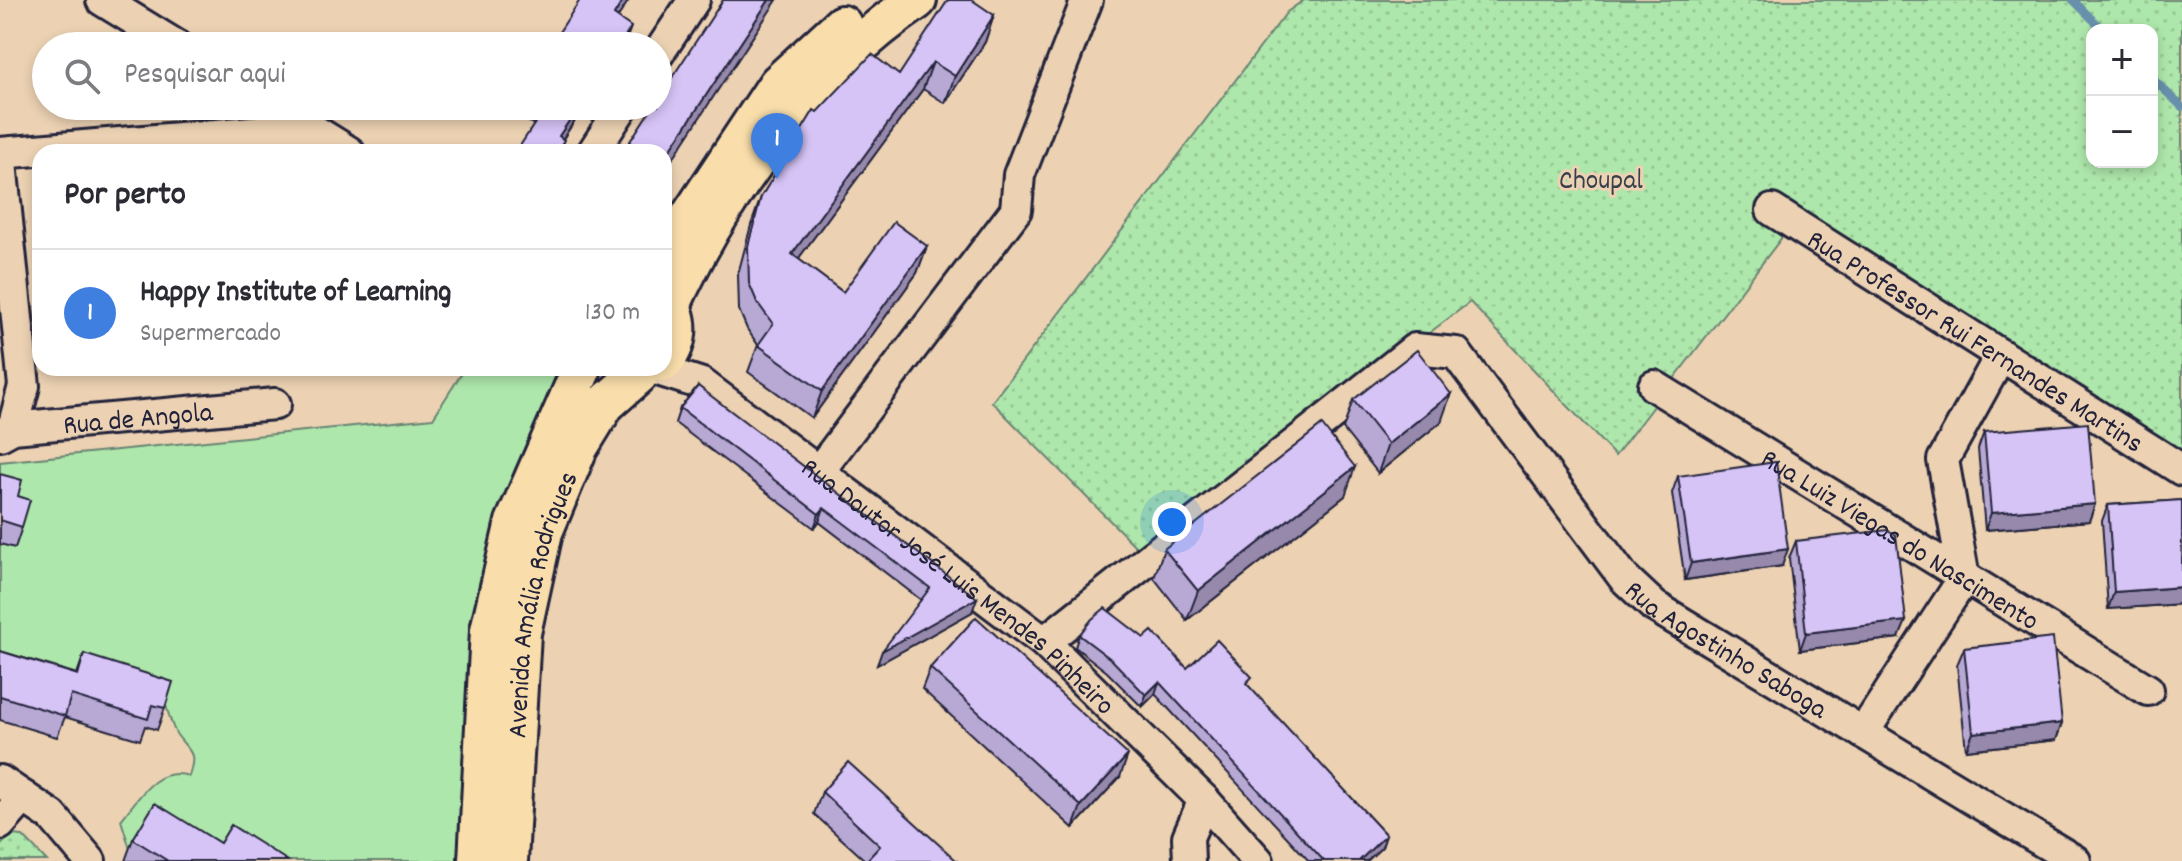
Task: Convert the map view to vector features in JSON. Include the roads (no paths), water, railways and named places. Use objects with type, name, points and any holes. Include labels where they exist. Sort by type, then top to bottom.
[{"type":"main road","points":[[672,242],[778,84],[872,0]]},
{"type":"main road","points":[[672,306],[695,252],[800,101],[878,27],[917,0]]},
{"type":"main road","name":"Avenida Amália Rodrigues","points":[[478,861],[490,630],[515,522],[579,376]]},
{"type":"main road","name":"Avenida Amália Rodrigues","points":[[508,861],[521,633],[543,532],[578,448],[605,404],[630,376]]},
{"type":"street","points":[[102,0],[154,32]]},
{"type":"street","points":[[672,33],[694,0]]},
{"type":"street","points":[[819,471],[1016,210],[1019,175],[1087,0]]},
{"type":"street","points":[[298,120],[336,144]]},
{"type":"street","points":[[598,144],[614,120]]},
{"type":"street","points":[[107,144],[309,127]]},
{"type":"street","points":[[7,432],[24,386],[0,153],[32,150]]},
{"type":"street","name":"Rua Professor Rui Fernandes Martins","points":[[1772,210],[2182,470]]},
{"type":"street","name":"Rua Agostinho Saboga","points":[[1044,642],[1415,349],[1456,353],[1636,592],[1654,606],[2075,861]]},
{"type":"street","points":[[1863,733],[1964,578],[1943,460],[2001,355]]},
{"type":"street","name":"Rua Doutor José Luis Mendes Pinheiro","points":[[672,362],[1044,642],[1204,800],[1258,861]]},
{"type":"street","name":"Rua Luiz Viegas do Nascimento","points":[[1654,386],[2148,690]]},
{"type":"street","name":"Rua de Angola","points":[[7,432],[275,404]]},
{"type":"street","points":[[0,824],[12,789],[52,816],[90,861]]},
{"type":"street","points":[[1189,861],[1188,837],[1204,800]]},
{"type":"waterway","points":[[2073,0],[2097,24]]},
{"type":"waterway","points":[[2158,84],[2182,107]]},
{"type":"place","name":"Happy Institute of Learning","points":[[777,179]]},
{"type":"park label","name":"Choupal","points":[[1601,178]]}]
